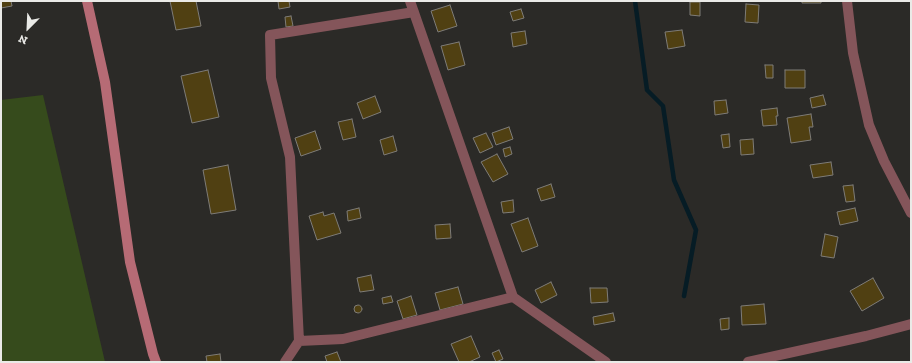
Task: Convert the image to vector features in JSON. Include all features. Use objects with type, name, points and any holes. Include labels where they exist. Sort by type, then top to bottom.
[{"type":"main road","points":[[87,1],[105,82],[130,262],[156,362]]},
{"type":"street","points":[[410,1],[513,297],[606,362]]},
{"type":"street","points":[[847,1],[853,53],[869,125],[884,161],[911,213]]},
{"type":"street","points":[[285,362],[299,341],[290,156],[271,78],[270,35],[414,12]]},
{"type":"street","points":[[299,341],[343,339],[513,297]]},
{"type":"street","points":[[748,362],[866,336],[911,324]]},
{"type":"green space","points":[[43,95],[105,362],[1,362],[1,100]]},
{"type":"building","points":[[1,1],[11,1],[12,6],[1,8]]},
{"type":"building","points":[[170,1],[196,1],[201,26],[176,30]]},
{"type":"building","points":[[278,1],[289,1],[290,7],[279,9]]},
{"type":"building","points":[[802,1],[821,1],[821,3],[802,3]]},
{"type":"building","points":[[690,2],[700,2],[700,16],[690,15]]},
{"type":"building","points":[[746,4],[759,5],[758,23],[745,22]]},
{"type":"building","points":[[450,5],[457,26],[438,32],[431,11]]},
{"type":"building","points":[[521,9],[524,18],[513,21],[510,12]]},
{"type":"building","points":[[291,16],[293,26],[286,27],[285,17]]},
{"type":"building","points":[[682,30],[685,46],[668,49],[665,32]]},
{"type":"building","points":[[525,31],[527,44],[513,47],[511,33]]},
{"type":"building","points":[[459,42],[465,65],[448,70],[441,46]]},
{"type":"building","points":[[765,65],[773,65],[773,78],[766,78]]},
{"type":"building","points":[[208,70],[219,117],[192,123],[181,76]]},
{"type":"building","points":[[785,70],[805,70],[805,88],[785,88]]},
{"type":"building","points":[[823,95],[826,105],[812,108],[810,98]]},
{"type":"building","points":[[375,96],[381,112],[363,119],[357,103]]},
{"type":"building","points":[[726,100],[728,113],[715,115],[714,101]]},
{"type":"building","points":[[777,108],[777,125],[763,126],[761,110]]},
{"type":"building","points":[[811,114],[813,127],[809,127],[811,140],[791,143],[787,118]]},
{"type":"building","points":[[352,119],[356,137],[343,140],[338,122]]},
{"type":"building","points":[[509,127],[513,139],[496,145],[492,133]]},
{"type":"building","points":[[315,131],[321,149],[301,156],[295,138]]},
{"type":"building","points":[[486,133],[493,147],[480,153],[473,138]]},
{"type":"building","points":[[729,134],[730,147],[723,148],[721,135]]},
{"type":"building","points":[[393,136],[397,151],[384,155],[380,140]]},
{"type":"building","points":[[753,139],[754,154],[741,155],[740,140]]},
{"type":"building","points":[[510,147],[512,154],[505,157],[503,149]]},
{"type":"building","points":[[497,154],[508,174],[493,182],[481,162]]},
{"type":"building","points":[[831,162],[833,175],[813,178],[810,165]]},
{"type":"building","points":[[228,165],[236,210],[211,214],[203,170]]},
{"type":"building","points":[[551,184],[555,197],[541,201],[537,189]]},
{"type":"building","points":[[853,185],[855,201],[846,202],[843,186]]},
{"type":"building","points":[[513,200],[514,212],[503,213],[501,202]]},
{"type":"building","points":[[359,208],[361,218],[348,221],[347,211]]},
{"type":"building","points":[[855,208],[858,221],[840,225],[837,212]]},
{"type":"building","points":[[323,212],[324,216],[334,213],[341,233],[317,240],[309,216]]},
{"type":"building","points":[[528,218],[538,246],[522,252],[511,224]]},
{"type":"building","points":[[450,224],[451,238],[436,239],[435,225]]},
{"type":"building","points":[[825,234],[838,237],[834,258],[821,256]]},
{"type":"building","points":[[371,275],[374,290],[360,292],[357,278]]},
{"type":"building","points":[[873,278],[884,298],[862,311],[850,291]]},
{"type":"building","points":[[551,282],[557,295],[541,303],[535,290]]},
{"type":"building","points":[[458,287],[463,304],[440,310],[435,293]]},
{"type":"building","points":[[590,288],[607,288],[608,302],[591,303]]},
{"type":"building","points":[[391,296],[393,302],[383,304],[382,298]]},
{"type":"building","points":[[411,296],[417,315],[403,319],[397,301]]},
{"type":"building","points":[[764,304],[766,324],[742,325],[741,306]]},
{"type":"building","points":[[356,305],[360,305],[362,309],[360,313],[356,313],[354,311],[354,307]]},
{"type":"building","points":[[613,313],[615,321],[594,325],[593,317]]},
{"type":"building","points":[[729,318],[729,329],[721,330],[720,319]]},
{"type":"building","points":[[471,336],[480,357],[469,362],[459,362],[451,344]]},
{"type":"building","points":[[499,350],[503,359],[496,362],[492,353]]},
{"type":"building","points":[[337,352],[341,362],[327,362],[325,356]]},
{"type":"building","points":[[220,354],[221,362],[207,362],[206,356]]},
{"type":"waterway","points":[[635,1],[647,90],[663,106],[674,180],[696,230],[684,296]]}]
